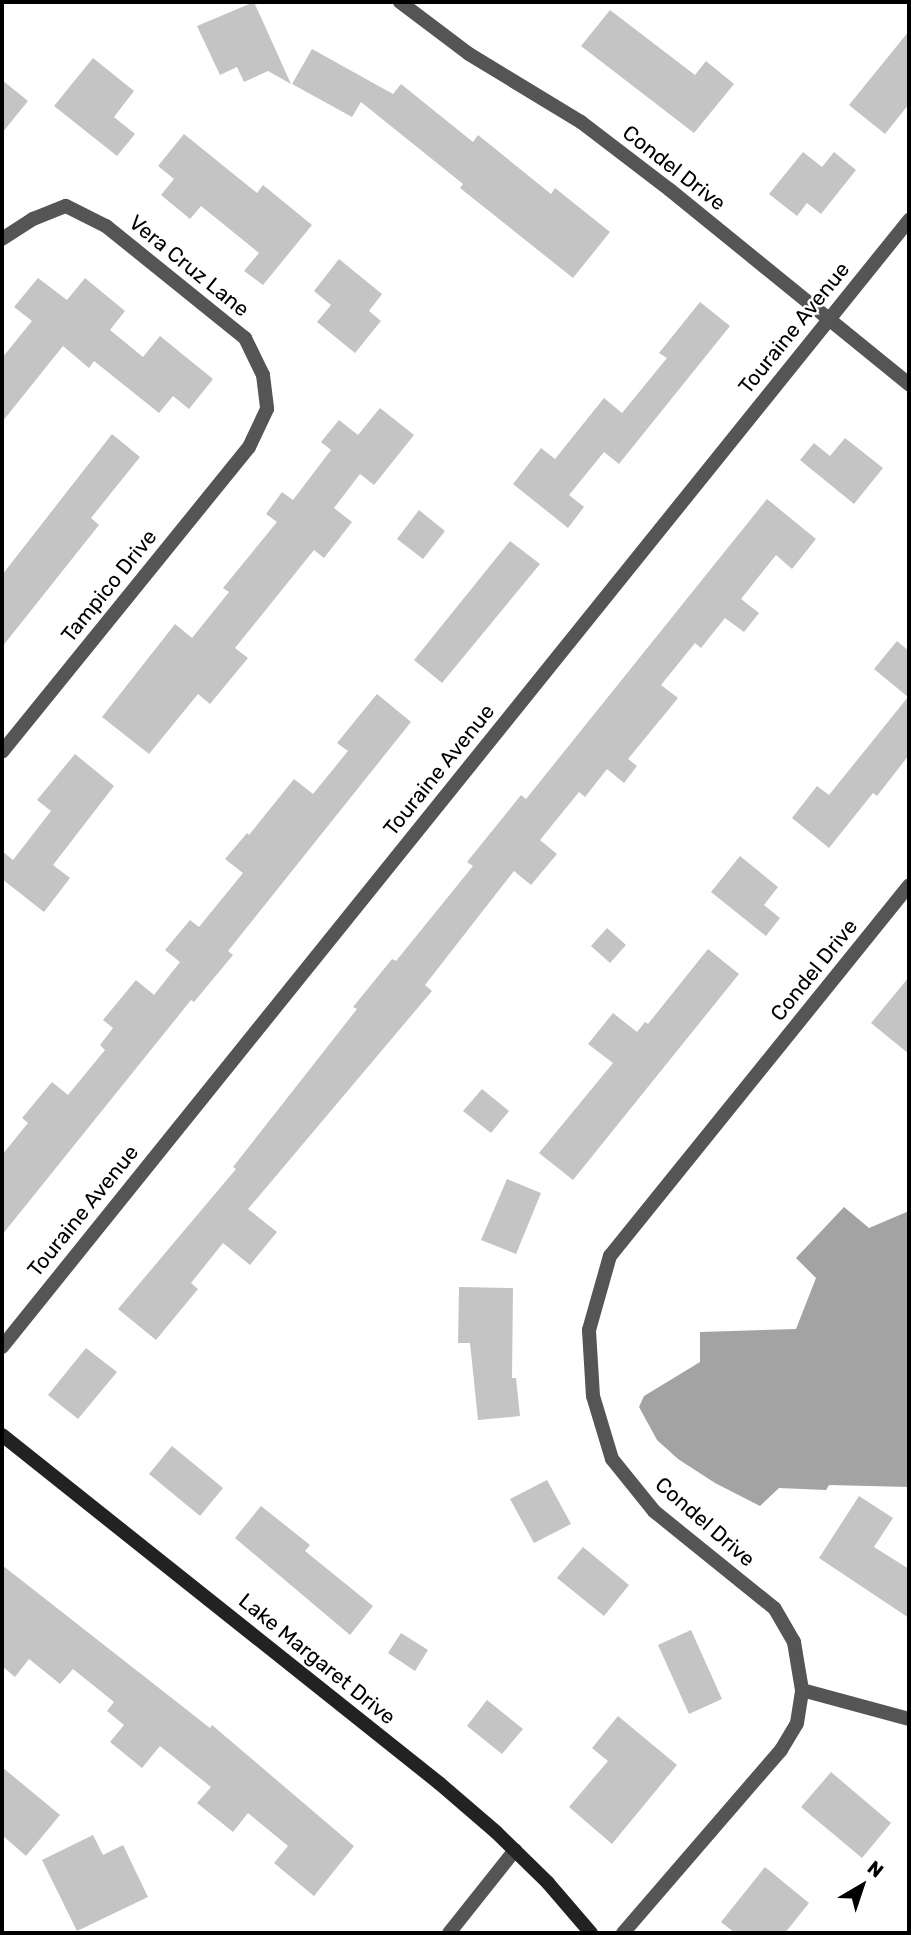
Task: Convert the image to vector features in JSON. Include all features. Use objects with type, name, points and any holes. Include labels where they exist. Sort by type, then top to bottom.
[{"type":"street","name":"Condel Drive","points":[[400,2],[469,54],[581,122],[670,190],[909,384]]},
{"type":"street","name":"Vera Cruz Lane","points":[[2,239],[33,219],[66,206],[106,226],[245,338],[263,375],[267,409],[249,447]]},
{"type":"street","name":"Touraine Avenue","points":[[2,1347],[909,220]]},
{"type":"street","name":"Tampico Drive","points":[[2,752],[249,447]]},
{"type":"street","name":"Condel Drive","points":[[623,1933],[781,1750],[797,1723],[802,1690],[794,1642],[774,1608],[654,1511],[612,1459],[593,1396],[589,1330],[610,1255],[909,886]]},
{"type":"street","name":"Lake Margaret Drive","points":[[2,1435],[439,1783],[515,1850],[591,1933]]},
{"type":"street","points":[[802,1690],[909,1719]]},
{"type":"street","points":[[449,1933],[515,1850]]},
{"type":"shaded area","points":[[844,1207],[869,1228],[909,1211],[909,1487],[829,1485],[826,1490],[779,1488],[760,1506],[715,1483],[678,1459],[657,1440],[639,1407],[644,1396],[700,1362],[700,1332],[796,1329],[816,1278],[796,1258]]},
{"type":"building","points":[[254,2],[291,84],[268,71],[244,82],[237,67],[220,75],[197,26]]},
{"type":"building","points":[[610,10],[695,75],[706,61],[734,84],[694,133],[581,46]]},
{"type":"building","points":[[909,31],[909,104],[885,134],[849,105]]},
{"type":"building","points":[[312,49],[393,94],[401,84],[473,142],[478,135],[551,194],[555,188],[610,232],[573,278],[460,188],[463,184],[361,102],[352,117],[292,84]]},
{"type":"building","points":[[93,58],[134,91],[114,117],[135,134],[117,156],[54,106]]},
{"type":"building","points":[[2,80],[28,101],[2,133]]},
{"type":"building","points":[[184,134],[257,193],[263,185],[312,225],[263,285],[244,271],[259,253],[201,206],[190,219],[161,195],[174,179],[158,166]]},
{"type":"building","points":[[803,152],[822,167],[834,152],[856,170],[821,214],[807,203],[797,216],[769,194]]},
{"type":"building","points":[[339,259],[382,294],[369,311],[381,321],[355,353],[317,322],[331,305],[314,291]]},
{"type":"building","points":[[38,278],[67,300],[85,278],[125,311],[110,330],[143,357],[160,336],[213,379],[189,409],[173,396],[159,413],[94,361],[89,368],[63,346],[2,422],[2,358],[32,321],[14,307]]},
{"type":"building","points":[[700,302],[730,326],[619,464],[604,452],[569,495],[584,507],[568,528],[513,484],[541,448],[555,459],[604,398],[622,413],[667,358],[659,353]]},
{"type":"building","points":[[380,408],[414,435],[374,485],[360,474],[334,508],[352,522],[324,558],[314,550],[235,648],[248,658],[210,704],[198,694],[149,754],[102,717],[175,624],[192,638],[229,592],[223,588],[277,522],[266,514],[282,492],[293,500],[331,450],[321,442],[339,420],[358,435]]},
{"type":"building","points":[[112,434],[140,457],[91,518],[99,525],[2,647],[2,575]]},
{"type":"building","points":[[845,438],[883,468],[854,504],[800,460],[814,443],[830,456]]},
{"type":"building","points":[[767,499],[816,539],[792,569],[776,555],[741,599],[759,613],[744,632],[725,618],[701,648],[695,643],[661,685],[678,698],[628,759],[637,766],[624,783],[607,769],[585,797],[579,792],[540,840],[557,854],[531,885],[514,871],[425,985],[432,991],[248,1209],[277,1232],[250,1265],[223,1243],[191,1283],[198,1289],[156,1340],[118,1309],[236,1169],[233,1167],[357,1009],[353,1007],[392,959],[396,961],[473,866],[467,862],[521,795],[526,799]]},
{"type":"building","points":[[419,510],[445,531],[423,559],[397,539]]},
{"type":"building","points":[[510,541],[540,564],[442,683],[414,660]]},
{"type":"building","points":[[897,641],[909,651],[909,755],[877,796],[873,793],[829,848],[792,818],[817,786],[829,795],[908,697],[874,669]]},
{"type":"building","points":[[377,694],[411,722],[228,951],[233,955],[194,1002],[191,1000],[2,1235],[2,1155],[28,1123],[22,1118],[52,1082],[68,1095],[105,1050],[100,1045],[113,1028],[103,1020],[136,980],[154,995],[180,962],[165,950],[190,920],[199,927],[243,873],[225,859],[247,833],[249,835],[294,779],[313,794],[348,751],[337,743]]},
{"type":"building","points":[[75,754],[114,786],[53,865],[70,878],[44,912],[2,879],[2,851],[13,860],[51,811],[37,800]]},
{"type":"building","points":[[740,856],[778,887],[764,905],[780,918],[766,936],[711,892]]},
{"type":"building","points":[[607,928],[626,945],[610,963],[591,946]]},
{"type":"building","points":[[708,949],[739,974],[573,1180],[539,1153],[613,1063],[588,1044],[613,1013],[637,1032],[645,1022],[648,1024]]},
{"type":"building","points":[[909,977],[909,1054],[871,1023]]},
{"type":"building","points":[[482,1089],[509,1111],[491,1133],[463,1111]]},
{"type":"building","points":[[507,1179],[541,1193],[516,1254],[481,1240]]},
{"type":"building","points":[[459,1287],[513,1288],[512,1378],[516,1378],[520,1416],[478,1420],[470,1343],[458,1343]]},
{"type":"building","points":[[86,1348],[117,1372],[78,1419],[48,1395]]},
{"type":"building","points":[[172,1446],[223,1488],[200,1516],[149,1474]]},
{"type":"building","points":[[547,1480],[571,1524],[534,1543],[510,1499]]},
{"type":"building","points":[[859,1496],[893,1518],[874,1547],[909,1569],[909,1618],[819,1558]]},
{"type":"building","points":[[261,1506],[310,1545],[305,1551],[373,1606],[350,1635],[235,1538]]},
{"type":"building","points":[[583,1547],[629,1585],[604,1616],[557,1578]]},
{"type":"building","points":[[2,1565],[210,1728],[212,1725],[354,1846],[314,1896],[274,1863],[288,1846],[248,1813],[233,1832],[197,1803],[211,1787],[160,1746],[142,1768],[110,1742],[124,1725],[107,1711],[114,1702],[73,1669],[60,1684],[29,1659],[15,1677],[2,1666]]},
{"type":"building","points":[[691,1630],[722,1699],[689,1714],[658,1645]]},
{"type":"building","points":[[401,1633],[428,1650],[415,1671],[388,1653]]},
{"type":"building","points":[[487,1700],[523,1729],[502,1754],[467,1726]]},
{"type":"building","points":[[618,1716],[677,1765],[612,1844],[569,1807],[608,1761],[592,1748]]},
{"type":"building","points":[[2,1767],[60,1815],[26,1856],[2,1835]]},
{"type":"building","points":[[831,1772],[891,1823],[862,1858],[801,1807]]},
{"type":"building","points":[[93,1835],[103,1855],[123,1845],[148,1897],[77,1931],[42,1860]]},
{"type":"building","points":[[765,1867],[809,1903],[785,1933],[735,1933],[721,1922]]}]
